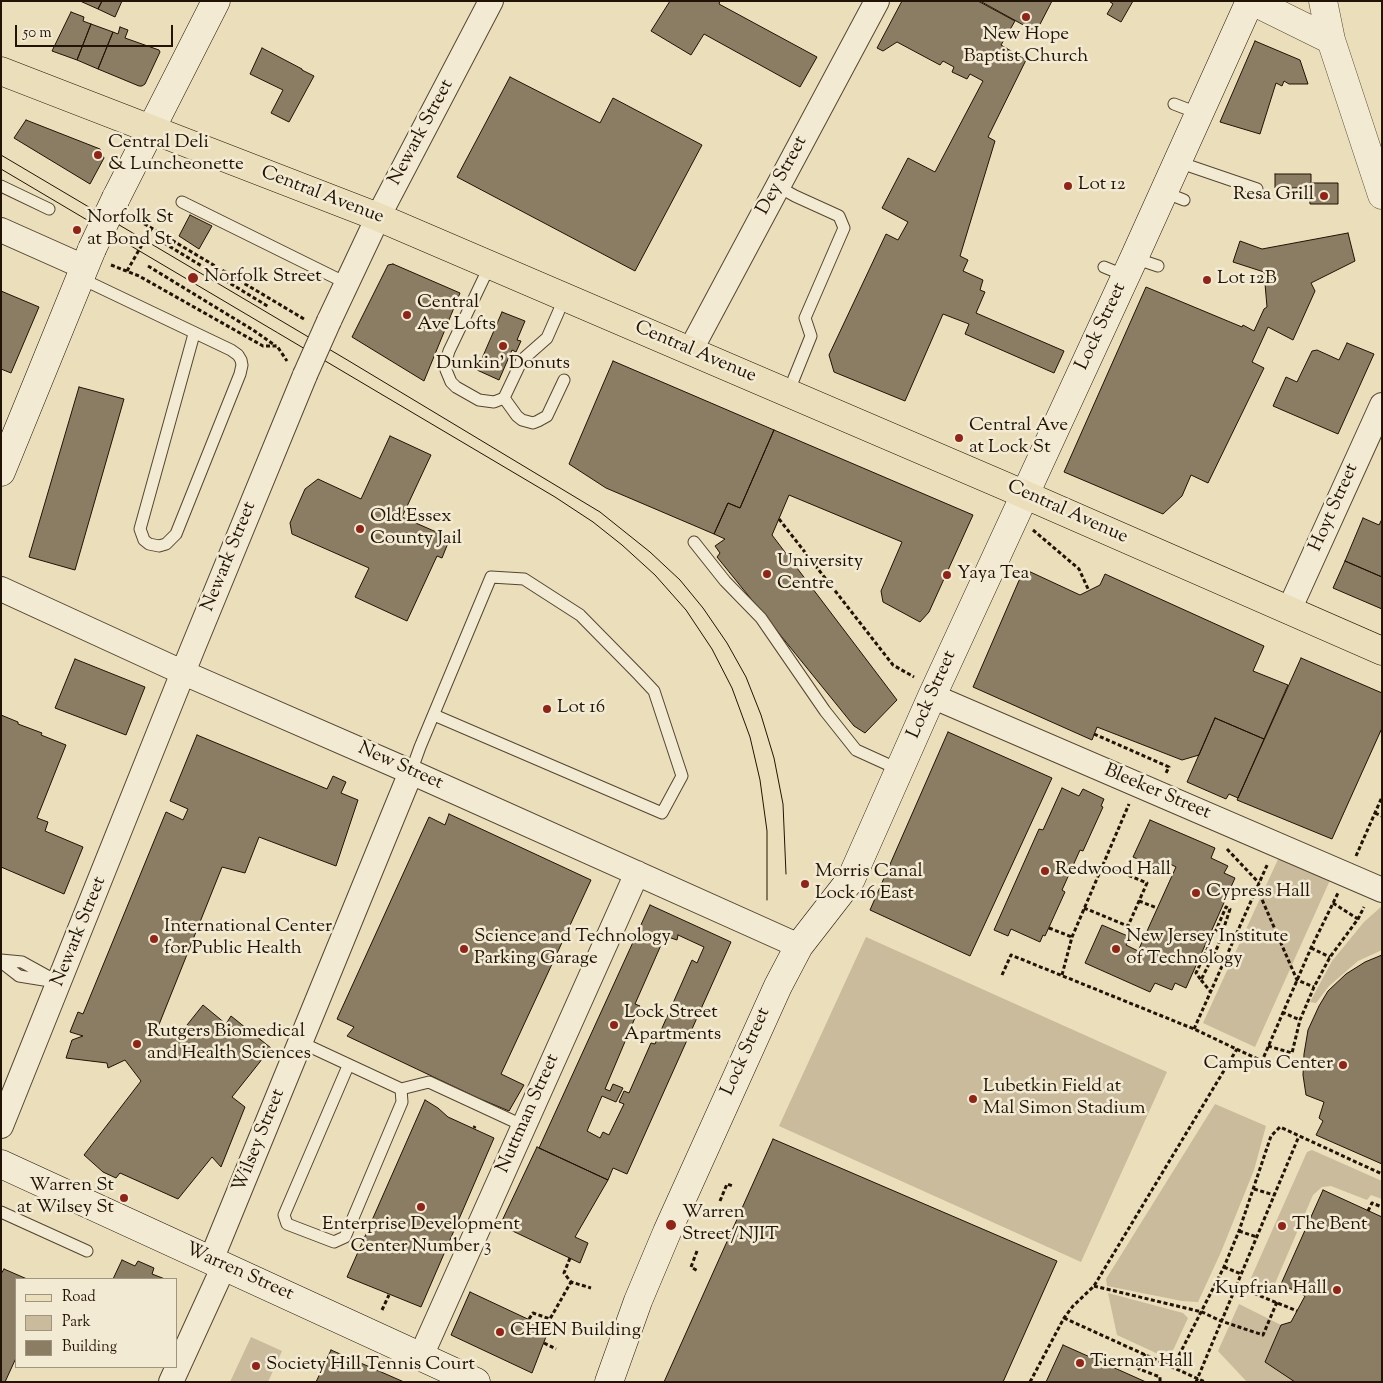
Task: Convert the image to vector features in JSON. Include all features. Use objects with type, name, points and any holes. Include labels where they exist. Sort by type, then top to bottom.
[{"type":"main road","points":[[1,472],[91,265],[123,207],[150,130],[216,1]]},
{"type":"main road","points":[[1251,1],[1331,40]]},
{"type":"main road","name":"Lock Street","points":[[609,1382],[638,1302],[667,1232],[778,986],[799,946],[851,879],[900,770],[924,687],[1024,495],[1130,267],[1174,196],[1178,162],[1251,1]]},
{"type":"main road","points":[[1323,1],[1331,40],[1382,195]]},
{"type":"main road","name":"Central Avenue","points":[[1,71],[378,217],[1382,651]]},
{"type":"main road","name":"Warren Street","points":[[1,1164],[476,1382]]},
{"type":"street","name":"Newark Street","points":[[1,1126],[184,672],[296,368],[329,321],[378,217],[491,1]]},
{"type":"street","name":"Dey Street","points":[[690,351],[877,1]]},
{"type":"street","points":[[1,230],[91,265]]},
{"type":"street","name":"Hoyt Street","points":[[1289,610],[1382,405]]},
{"type":"street","name":"New Street","points":[[1,589],[799,946]]},
{"type":"street","name":"Bleeker Street","points":[[924,687],[1147,790],[1378,889]]},
{"type":"street","name":"Wilsey Street","points":[[178,1364],[300,1042],[411,772]]},
{"type":"street","name":"Nuttman Street","points":[[421,1356],[637,872]]},
{"type":"street","name":"Wilsey Street","points":[[171,1382],[176,1368]]},
{"type":"lane","points":[[1174,104],[1200,114]]},
{"type":"lane","points":[[1178,162],[1257,189]]},
{"type":"lane","points":[[1,186],[49,209]]},
{"type":"lane","points":[[777,186],[794,196],[839,216],[844,228],[805,318],[811,336],[788,394]]},
{"type":"lane","points":[[182,202],[346,283]]},
{"type":"lane","points":[[91,265],[194,334],[238,354],[241,360],[242,369],[176,534],[172,541],[159,546],[149,544],[144,540],[140,528],[194,334]]},
{"type":"lane","points":[[490,265],[446,361],[446,370],[451,382],[456,387],[479,400],[494,402],[504,398],[522,360],[547,338],[565,297]]},
{"type":"lane","points":[[504,398],[517,416],[522,420],[533,423],[547,416],[564,380]]},
{"type":"lane","points":[[694,542],[725,581],[761,618],[825,711],[856,750],[900,770]]},
{"type":"lane","points":[[411,772],[434,715],[491,577],[524,579],[580,615],[654,691],[682,776],[662,812],[434,715]]},
{"type":"lane","points":[[1,961],[22,962],[60,983]]},
{"type":"lane","points":[[300,1042],[346,1071],[402,1089],[429,1082],[524,1126]]},
{"type":"lane","points":[[346,1071],[284,1215],[287,1224],[334,1242],[345,1237],[402,1102],[402,1089]]},
{"type":"lane","points":[[1,1212],[86,1251]]},
{"type":"path","points":[[123,207],[151,229],[304,319]]},
{"type":"path","points":[[127,271],[151,229]]},
{"type":"path","points":[[164,243],[269,306]]},
{"type":"path","points":[[91,265],[127,271],[139,276],[263,346],[277,346]]},
{"type":"path","points":[[148,266],[277,346],[296,368]]},
{"type":"path","points":[[220,277],[224,272]]},
{"type":"path","points":[[779,519],[893,665],[924,687]]},
{"type":"path","points":[[1031,528],[1079,569],[1090,591]]},
{"type":"path","points":[[1062,975],[1072,937],[1103,865],[1147,790],[1169,767],[1094,734]]},
{"type":"path","points":[[1002,975],[1011,955],[1194,1029],[1262,1061],[1311,948],[1348,876],[1382,797]]},
{"type":"path","points":[[1375,813],[1382,816]]},
{"type":"path","points":[[1194,1029],[1276,845]]},
{"type":"path","points":[[1084,908],[1128,926],[1146,883],[1103,865]]},
{"type":"path","points":[[1257,888],[1297,980],[1314,987]]},
{"type":"path","points":[[1268,1046],[1292,1053],[1300,1020],[1314,987],[1330,957],[1378,889]]},
{"type":"path","points":[[1139,901],[1157,908]]},
{"type":"path","points":[[1333,903],[1358,919]]},
{"type":"path","points":[[1201,980],[1218,946],[1230,909],[1226,907],[1196,973],[1201,980],[1210,991]]},
{"type":"path","points":[[1049,928],[1072,937]]},
{"type":"path","points":[[1311,948],[1330,957]]},
{"type":"path","points":[[1282,1012],[1300,1020]]},
{"type":"path","points":[[1030,1382],[1064,1318],[1073,1306],[1094,1286],[1237,1049]]},
{"type":"path","points":[[1173,1367],[1224,1267],[1239,1231],[1272,1136],[1280,1127],[1382,1174]]},
{"type":"path","points":[[1197,1380],[1299,1136]]},
{"type":"path","points":[[720,1201],[727,1184],[733,1186]]},
{"type":"path","points":[[1254,1189],[1274,1195]]},
{"type":"path","points":[[1368,1211],[1372,1202],[1382,1206]]},
{"type":"path","points":[[1239,1231],[1257,1237]]},
{"type":"path","points":[[697,1252],[691,1267],[698,1271]]},
{"type":"path","points":[[570,1258],[564,1273],[571,1282],[591,1288]]},
{"type":"path","points":[[1224,1267],[1241,1274]]},
{"type":"path","points":[[529,1319],[533,1312],[550,1320],[571,1282]]},
{"type":"path","points":[[1094,1286],[1202,1312],[1263,1335],[1277,1302]]},
{"type":"path","points":[[1236,1286],[1297,1310]]},
{"type":"path","points":[[382,1310],[389,1295]]},
{"type":"path","points":[[1064,1318],[1205,1382]]},
{"type":"path","points":[[544,1343],[556,1349]]},
{"type":"path","points":[[1145,1354],[1139,1368],[1160,1377],[1160,1382]]},
{"type":"green space","points":[[1280,855],[1331,878],[1255,1047],[1203,1023]]},
{"type":"green space","points":[[1382,906],[1382,950],[1358,961],[1329,986],[1316,1003],[1310,1002],[1332,961],[1364,922]]},
{"type":"green space","name":"Lubetkin Field at Mal Simon Stadium","points":[[866,937],[1167,1072],[1081,1262],[779,1126]]},
{"type":"green space","points":[[1215,1104],[1266,1126],[1254,1170],[1221,1252],[1198,1302],[1182,1301],[1107,1286],[1106,1279]]},
{"type":"green space","points":[[1312,1150],[1382,1181],[1382,1199],[1371,1195],[1367,1200],[1331,1186],[1322,1187],[1313,1195],[1273,1288],[1251,1278],[1307,1152]]},
{"type":"green space","points":[[1108,1293],[1183,1313],[1188,1318],[1169,1359],[1117,1335]]},
{"type":"green space","points":[[1239,1304],[1281,1325],[1266,1362],[1295,1382],[1247,1382],[1218,1351]]},
{"type":"green space","name":"Society Hill Tennis Court","points":[[251,1337],[282,1351],[268,1382],[230,1382]]},
{"type":"building","points":[[80,1],[102,1],[98,9]]},
{"type":"building","points":[[102,1],[122,1],[115,17],[98,9]]},
{"type":"building","points":[[670,1],[720,1],[719,4],[817,57],[800,87],[704,34],[691,55],[651,31]]},
{"type":"building","points":[[902,1],[978,1],[1015,21],[1001,45],[1026,60],[988,137],[995,141],[960,256],[968,260],[963,271],[983,280],[980,290],[985,292],[976,313],[1064,351],[1054,373],[965,334],[969,324],[943,314],[905,401],[834,372],[829,355],[886,234],[898,240],[908,222],[882,208],[908,158],[935,172],[983,81],[970,74],[967,79],[952,72],[954,67],[943,61],[940,65],[897,42],[883,51],[877,48]]},
{"type":"building","name":"New Hope Baptist Church","points":[[980,1],[1052,1],[1036,32]]},
{"type":"building","points":[[1109,1],[1133,1],[1121,22],[1107,14],[1113,4]]},
{"type":"building","points":[[71,12],[84,17],[83,21],[91,24],[77,60],[52,51]]},
{"type":"building","points":[[91,24],[113,32],[98,69],[77,60]]},
{"type":"building","points":[[120,27],[128,30],[125,38],[160,52],[145,84],[142,86],[98,69],[113,32],[118,34]]},
{"type":"building","points":[[1255,41],[1300,60],[1308,84],[1289,84],[1284,81],[1282,86],[1276,83],[1260,134],[1220,122]]},
{"type":"building","points":[[262,48],[314,76],[289,122],[271,113],[283,90],[250,74]]},
{"type":"building","points":[[510,77],[600,123],[613,98],[702,145],[635,271],[457,177]]},
{"type":"building","points":[[26,120],[100,149],[104,158],[90,184],[14,138]]},
{"type":"building","name":"Resa Grill","points":[[1275,174],[1311,174],[1311,183],[1338,183],[1338,204],[1310,204],[1309,188],[1275,188]]},
{"type":"building","points":[[190,215],[212,226],[199,249],[179,236]]},
{"type":"building","points":[[1348,233],[1355,261],[1311,283],[1315,291],[1293,340],[1268,327],[1252,362],[1264,368],[1208,483],[1191,475],[1182,496],[1163,514],[1064,472],[1146,287],[1254,331],[1264,309],[1267,307],[1264,272],[1233,262],[1240,241],[1262,249]]},
{"type":"building","name":"Central Ave Lofts","points":[[393,264],[460,293],[424,381],[352,337],[388,265]]},
{"type":"building","points":[[1,291],[39,307],[11,373],[1,369]]},
{"type":"building","name":"Dunkin' Donuts","points":[[502,312],[525,321],[517,340],[521,341],[516,352],[512,350],[499,380],[477,370]]},
{"type":"building","points":[[1347,343],[1374,354],[1338,434],[1273,406],[1286,377],[1297,382],[1312,351],[1317,350],[1339,360]]},
{"type":"building","points":[[613,361],[774,430],[740,508],[728,503],[714,534],[606,488],[569,464]]},
{"type":"building","points":[[79,387],[124,399],[75,570],[29,557]]},
{"type":"building","name":"University Centre","points":[[774,430],[973,515],[929,612],[920,622],[883,602],[881,591],[902,542],[789,495],[772,535],[897,700],[865,733],[854,726],[717,557],[720,553],[715,546],[725,539],[714,534],[728,503],[740,508]]},
{"type":"building","name":"Old Essex County Jail","points":[[390,436],[431,455],[402,517],[450,538],[442,558],[437,556],[407,621],[355,597],[369,568],[292,534],[290,523],[305,489],[318,479],[361,499]]},
{"type":"building","points":[[1363,518],[1379,525],[1382,519],[1382,577],[1345,561]]},
{"type":"building","points":[[1345,561],[1382,577],[1382,609],[1333,588]]},
{"type":"building","points":[[1024,569],[1080,595],[1100,585],[1105,574],[1264,646],[1253,671],[1288,685],[1264,739],[1215,718],[1199,755],[1182,760],[1097,727],[1092,740],[973,687]]},
{"type":"building","points":[[1301,658],[1382,693],[1382,728],[1332,839],[1237,800]]},
{"type":"building","points":[[75,659],[145,687],[126,735],[55,708]]},
{"type":"building","points":[[1,715],[66,745],[37,818],[48,822],[45,831],[83,847],[64,894],[1,867]]},
{"type":"building","points":[[1215,718],[1264,739],[1238,798],[1229,794],[1226,799],[1187,782]]},
{"type":"building","points":[[948,732],[1052,778],[970,956],[870,910]]},
{"type":"building","name":"International Center for Public Health","points":[[197,735],[327,789],[333,776],[346,782],[341,793],[358,800],[336,866],[259,837],[245,873],[222,867],[158,1027],[179,1035],[203,1005],[226,1024],[231,1016],[271,1048],[232,1097],[245,1107],[221,1167],[212,1157],[178,1199],[120,1173],[116,1178],[103,1172],[84,1155],[141,1081],[125,1060],[108,1068],[107,1063],[66,1058],[72,1040],[83,1036],[70,1032],[78,1012],[83,1014],[166,812],[183,820],[188,809],[170,801]]},
{"type":"building","name":"Redwood Hall","points":[[1062,788],[1079,796],[1083,789],[1104,799],[1101,806],[1103,807],[1083,851],[1080,850],[1062,890],[1065,892],[1045,936],[1043,935],[1040,942],[1011,929],[1008,936],[994,930],[1039,829],[1043,830]]},
{"type":"building","name":"Science and Technology Parking Garage","points":[[449,814],[591,880],[501,1074],[524,1085],[509,1111],[347,1036],[354,1027],[337,1019],[429,817],[445,825]]},
{"type":"building","name":"Cypress Hall","points":[[1150,820],[1215,848],[1211,858],[1228,866],[1224,873],[1235,878],[1186,988],[1175,983],[1172,990],[1155,983],[1150,992],[1085,963],[1102,925],[1130,937],[1126,945],[1138,951],[1176,867],[1164,861],[1160,869],[1133,857]]},
{"type":"building","name":"Lock Street Apartments","points":[[650,905],[731,942],[627,1174],[613,1168],[608,1180],[539,1148]],"holes":[[[678,935],[704,947],[697,963],[692,960],[655,1044],[651,1043],[629,1093],[624,1091],[619,1102],[624,1104],[609,1135],[603,1132],[600,1138],[587,1131],[602,1096],[616,1102],[623,1088],[613,1084],[610,1091],[605,1089],[640,1006],[635,1004],[665,936],[677,940]]]},
{"type":"building","name":"Campus Center","points":[[1382,955],[1382,1164],[1316,1135],[1323,1121],[1319,1118],[1324,1102],[1306,1095],[1303,1075],[1308,1030],[1328,991],[1346,974],[1365,962]]},
{"type":"building","name":"Enterprise Development Center Number 3","points":[[425,1100],[448,1117],[494,1138],[421,1307],[347,1277]]},
{"type":"building","points":[[773,1139],[1057,1261],[1003,1382],[664,1382]]},
{"type":"building","points":[[537,1147],[608,1180],[575,1237],[588,1243],[580,1263],[500,1225]]},
{"type":"building","name":"Kupfrian Hall","points":[[1323,1190],[1382,1217],[1382,1382],[1295,1382],[1265,1362],[1281,1325],[1291,1322],[1305,1296],[1281,1284]]},
{"type":"building","points":[[122,1260],[135,1266],[138,1261],[154,1268],[152,1274],[162,1278],[113,1278]]},
{"type":"building","points":[[4,1269],[25,1278],[15,1278],[15,1360],[5,1382],[1,1382],[1,1274]]},
{"type":"building","name":"CHEN Building","points":[[470,1292],[549,1329],[532,1373],[451,1335]]},
{"type":"building","name":"Tiernan Hall","points":[[1063,1345],[1146,1382],[1046,1382]]},
{"type":"building","points":[[331,1350],[404,1382],[316,1382]]},
{"type":"tram line","points":[[1,155],[600,512],[650,552],[680,580],[703,608],[727,643],[746,677],[761,715],[774,758],[783,804],[786,874]]},
{"type":"tram line","points":[[1,169],[555,497],[593,522],[655,575],[686,610],[712,649],[732,688],[750,737],[760,780],[767,831],[767,900]]},
{"type":"place","name":"New Hope Baptist Church","points":[[1026,17]]},
{"type":"place","name":"Central Deli & Luncheonette","points":[[98,155]]},
{"type":"place","name":"Lot 12","points":[[1068,186]]},
{"type":"place","name":"Resa Grill","points":[[1324,196]]},
{"type":"place","name":"Norfolk St at Bond St","points":[[77,230]]},
{"type":"place","name":"Norfolk Street","points":[[193,278]]},
{"type":"place","name":"Lot 12B","points":[[1207,280]]},
{"type":"place","name":"Central Ave Lofts","points":[[407,315]]},
{"type":"place","name":"Dunkin' Donuts","points":[[503,346]]},
{"type":"place","name":"Central Ave at Lock St","points":[[959,438]]},
{"type":"place","name":"Old Essex County Jail","points":[[360,529]]},
{"type":"place","name":"University Centre","points":[[767,574]]},
{"type":"place","name":"Yaya Tea","points":[[947,575]]},
{"type":"place","name":"Lot 16","points":[[547,709]]},
{"type":"place","name":"Redwood Hall","points":[[1045,871]]},
{"type":"place","name":"Morris Canal Lock 16 East","points":[[805,884]]},
{"type":"place","name":"Cypress Hall","points":[[1196,893]]},
{"type":"place","name":"International Center for Public Health","points":[[154,939]]},
{"type":"place","name":"Science and Technology Parking Garage","points":[[464,949]]},
{"type":"place","name":"New Jersey Institute of Technology","points":[[1116,949]]},
{"type":"place","name":"Lock Street Apartments","points":[[614,1025]]},
{"type":"place","name":"Rutgers Biomedical and Health Sciences","points":[[137,1044]]},
{"type":"place","name":"Campus Center","points":[[1343,1065]]},
{"type":"place","name":"Lubetkin Field at Mal Simon Stadium","points":[[973,1099]]},
{"type":"place","name":"Warren St at Wilsey St","points":[[124,1198]]},
{"type":"place","name":"Enterprise Development Center Number 3","points":[[421,1207]]},
{"type":"place","name":"Warren Street/NJIT","points":[[671,1225]]},
{"type":"place","name":"The Bent","points":[[1282,1226]]},
{"type":"place","name":"Kupfrian Hall","points":[[1337,1290]]},
{"type":"place","name":"CHEN Building","points":[[500,1332]]},
{"type":"place","name":"Tiernan Hall","points":[[1080,1363]]},
{"type":"place","name":"Society Hill Tennis Court","points":[[256,1366]]}]
